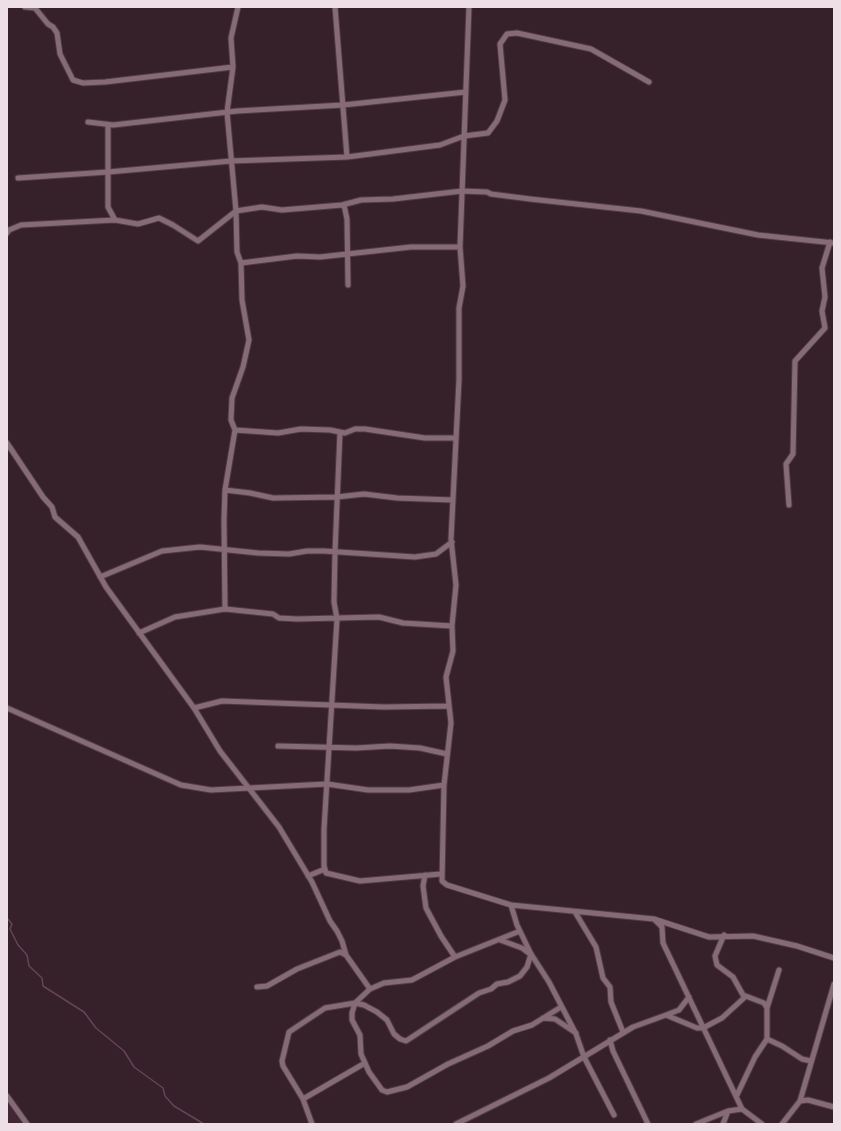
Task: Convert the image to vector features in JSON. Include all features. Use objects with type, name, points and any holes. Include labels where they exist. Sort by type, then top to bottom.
[{"type":"street","points":[[25,7],[35,8],[48,24],[53,27],[57,33],[60,54],[73,80],[83,83],[105,82],[233,67]]},
{"type":"street","points":[[225,609],[225,490],[235,430],[231,420],[232,398],[249,340],[242,300],[241,263],[237,252],[236,211],[227,112],[233,67],[231,38],[238,7]]},
{"type":"street","points":[[334,7],[347,157]]},
{"type":"street","points":[[469,7],[460,247],[463,286],[459,308],[452,542],[456,585],[452,626],[453,651],[446,676],[451,723],[444,785],[442,881],[447,885],[511,905],[654,919],[709,937],[724,935],[753,936],[797,946],[834,958]]},
{"type":"street","points":[[18,178],[231,161],[347,157],[440,145],[464,136],[488,133],[497,121],[505,100],[500,44],[507,34],[516,33],[591,49],[649,82]]},
{"type":"street","points":[[88,122],[108,125],[227,112],[342,105],[466,92]]},
{"type":"street","points":[[108,125],[108,207],[115,220]]},
{"type":"street","points":[[7,233],[9,230],[21,225],[115,220],[138,224],[159,218],[173,224],[198,241],[236,211],[262,207],[282,210],[344,205],[360,200],[393,199],[462,190],[641,211],[751,234],[832,242],[822,268],[825,297],[822,311],[825,328],[795,361],[793,454],[786,464],[789,505]]},
{"type":"street","points":[[344,205],[347,219],[348,285]]},
{"type":"street","points":[[241,263],[297,256],[320,257],[411,247],[460,247]]},
{"type":"street","points":[[235,430],[278,433],[301,429],[340,432],[365,429],[425,438],[456,438]]},
{"type":"street","points":[[340,432],[334,602],[337,619],[324,829],[325,869],[326,873],[360,881],[441,874]]},
{"type":"street","points":[[7,443],[43,497],[52,507],[55,516],[78,537],[100,577],[194,708],[220,751],[279,827],[308,876],[330,921],[342,941],[346,955],[370,989]]},
{"type":"street","points":[[225,490],[273,498],[364,494],[397,498],[453,500]]},
{"type":"street","points":[[100,577],[162,551],[200,547],[289,554],[307,551],[415,557],[436,554],[452,542]]},
{"type":"street","points":[[139,633],[175,617],[225,609],[273,614],[279,618],[337,619],[379,617],[403,623],[452,626]]},
{"type":"street","points":[[194,708],[222,701],[332,705],[449,706]]},
{"type":"street","points":[[7,708],[181,785],[211,790],[327,784],[368,790],[409,790],[444,785]]},
{"type":"street","points":[[278,746],[356,748],[390,746],[420,748],[447,754]]},
{"type":"street","points":[[308,876],[325,869]]},
{"type":"street","points":[[425,875],[424,886],[426,908],[441,936],[455,957]]},
{"type":"street","points":[[511,905],[520,931],[531,954],[549,982],[576,1034],[584,1057],[614,1115]]},
{"type":"street","points":[[574,912],[596,947],[603,978],[610,987],[611,1002],[623,1032]]},
{"type":"street","points":[[654,919],[662,927],[663,943],[690,997],[703,1028],[737,1095],[742,1109],[762,1124]]},
{"type":"street","points":[[520,931],[455,957],[412,980],[384,983],[370,989],[355,1003],[352,1013],[352,1020],[360,1035],[361,1050],[365,1063],[382,1090],[390,1092],[413,1084],[441,1067],[488,1046],[513,1031],[532,1025],[561,1007]]},
{"type":"street","points":[[724,935],[715,961],[724,972],[732,976],[745,997],[764,1003],[767,1008]]},
{"type":"street","points":[[500,940],[522,948],[531,954]]},
{"type":"street","points":[[257,987],[267,986],[297,969],[336,953],[340,952],[346,955]]},
{"type":"street","points":[[312,1124],[303,1099],[282,1061],[289,1032],[325,1008],[355,1003],[364,1005],[377,1012],[387,1020],[394,1034],[400,1039],[406,1041],[479,993],[490,989],[497,984],[508,982],[520,976],[528,967],[531,954]]},
{"type":"street","points":[[737,1095],[754,1057],[767,1039],[767,1008],[779,970]]},
{"type":"street","points":[[782,1124],[800,1101],[834,984]]},
{"type":"street","points":[[456,1124],[549,1078],[623,1032],[679,1010],[690,997]]},
{"type":"street","points":[[666,1015],[698,1028],[703,1028],[722,1018],[745,997]]},
{"type":"street","points":[[543,1018],[555,1020],[576,1034]]},
{"type":"street","points":[[767,1039],[782,1046],[802,1059],[811,1061]]},
{"type":"street","points":[[610,1040],[616,1057],[648,1124]]},
{"type":"street","points":[[303,1099],[365,1063]]},
{"type":"street","points":[[7,1096],[27,1124]]},
{"type":"street","points":[[800,1101],[808,1100],[834,1107]]},
{"type":"street","points":[[696,1124],[728,1111],[742,1109]]},
{"type":"street","points":[[723,1124],[728,1111]]},
{"type":"shaded area","points":[[7,1101],[23,1124],[7,1124]]},
{"type":"waterway","points":[[7,918],[12,924],[10,929],[18,945],[27,955],[29,966],[42,978],[43,986],[84,1012],[96,1028],[124,1051],[134,1067],[163,1088],[165,1096],[174,1106],[204,1124]]}]
